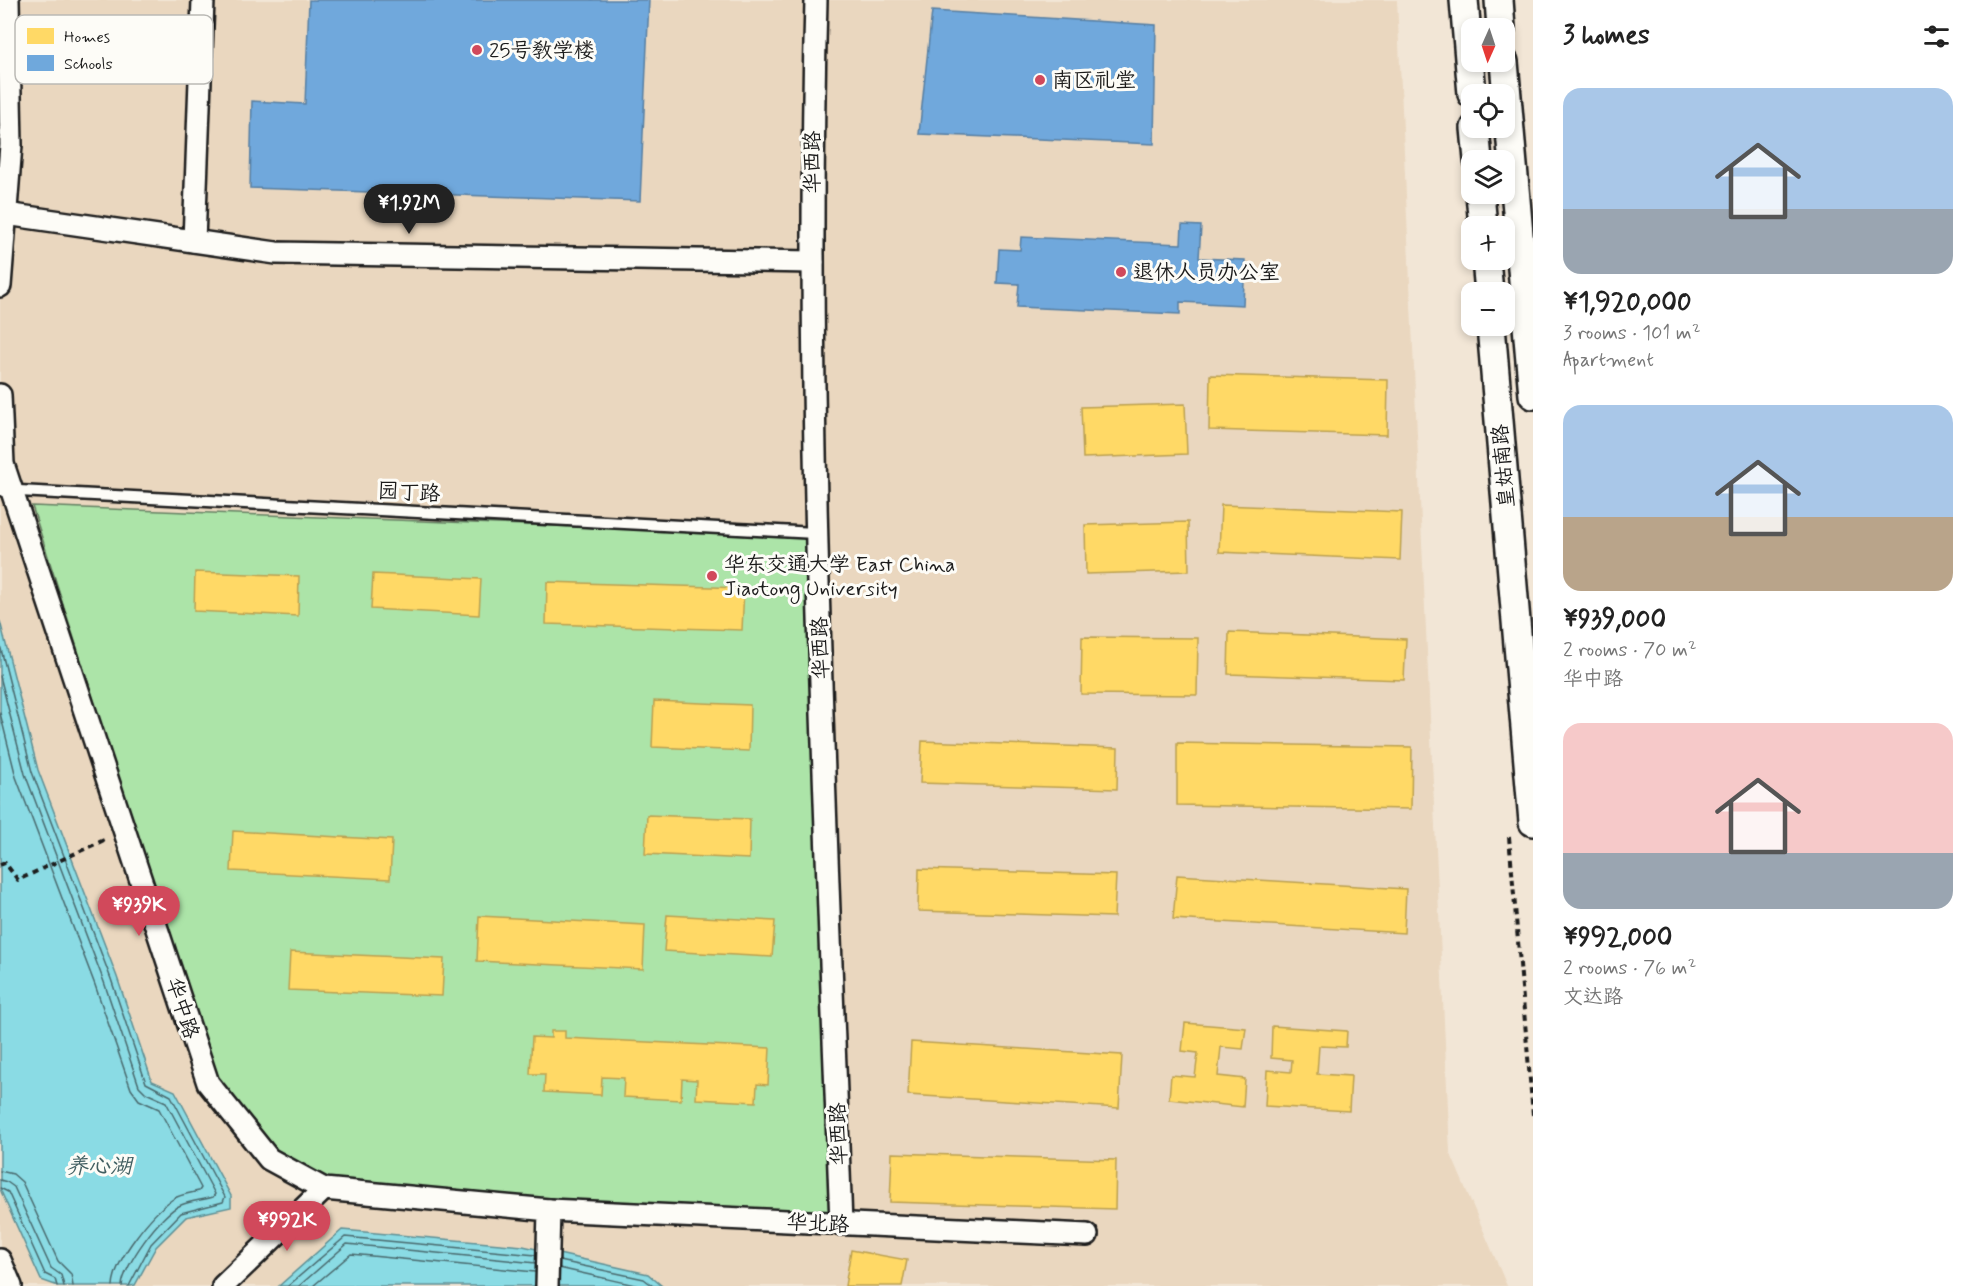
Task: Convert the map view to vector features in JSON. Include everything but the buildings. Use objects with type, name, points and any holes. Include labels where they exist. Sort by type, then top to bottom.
[{"type":"street","points":[[0,286],[11,145],[8,0]]},
{"type":"street","points":[[202,15],[203,0]]},
{"type":"street","name":"华西路","points":[[816,0],[812,155],[815,533],[841,1224]]},
{"type":"street","points":[[1464,0],[1471,84]]},
{"type":"street","points":[[1499,0],[1501,18]]},
{"type":"street","points":[[1505,72],[1533,395]]},
{"type":"street","points":[[194,241],[200,84]]},
{"type":"street","points":[[6,214],[276,253],[813,262]]},
{"type":"street","name":"皇姑南路","points":[[1492,336],[1533,822]]},
{"type":"street","name":"华中路","points":[[0,395],[6,490],[208,1083],[268,1159],[324,1189],[549,1210]]},
{"type":"street","points":[[223,1286],[324,1189]]},
{"type":"street","points":[[547,1286],[549,1210]]},
{"type":"street","name":"华北路","points":[[549,1210],[1087,1236]]},
{"type":"street","points":[[0,1260],[11,1286]]},
{"type":"lane","name":"园丁路","points":[[6,490],[815,533]]},
{"type":"path","points":[[0,865],[5,863],[18,880],[73,852],[124,832]]},
{"type":"shaded area","name":"华东交通大学 East China Jiaotong University","points":[[0,0],[1397,0],[1450,1152],[1507,1286],[0,1286]]},
{"type":"green space","points":[[32,506],[812,536],[834,1215],[549,1203],[328,1183],[272,1152],[214,1079]]},
{"type":"water","name":"养心湖","points":[[0,621],[38,770],[117,977],[152,1081],[175,1091],[231,1196],[231,1207],[186,1217],[156,1247],[135,1285],[131,1286],[58,1286],[41,1280],[0,1189]]},
{"type":"water","points":[[342,1230],[523,1246],[648,1274],[662,1286],[279,1286]]},
{"type":"place","name":"25号教学楼","points":[[477,50]]},
{"type":"place","name":"南区礼堂","points":[[1040,80]]},
{"type":"place","name":"退休人员办公室","points":[[1121,272]]},
{"type":"place","name":"华东交通大学 East China Jiaotong University","points":[[712,576]]}]
